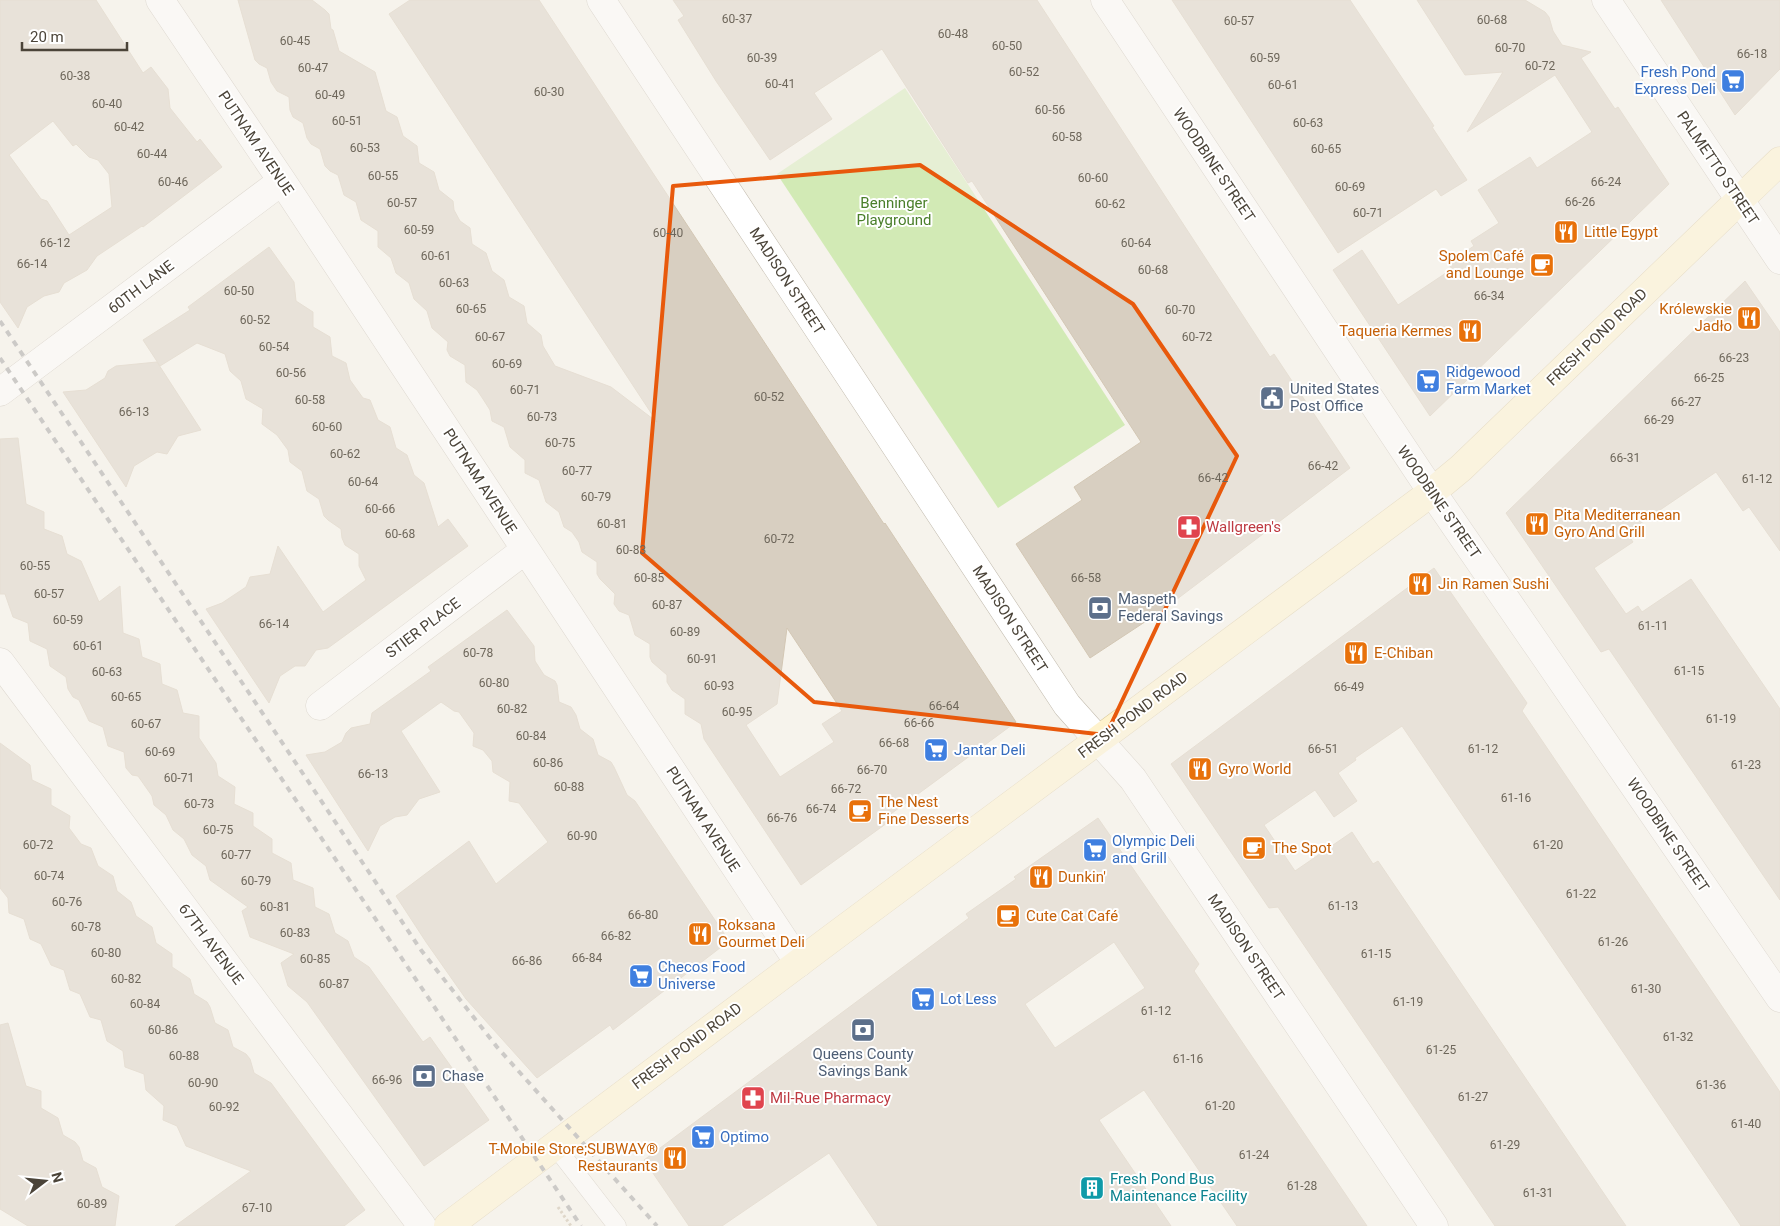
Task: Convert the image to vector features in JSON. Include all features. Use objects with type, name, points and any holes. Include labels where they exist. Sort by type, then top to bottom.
[{"type":"main road","name":"FRESH POND ROAD","points":[[448,1226],[1432,492],[1460,468],[1780,160]]},
{"type":"street","name":"PUTNAM AVENUE","points":[[160,0],[282,181],[799,963]]},
{"type":"street","name":"MADISON STREET","points":[[601,0],[1067,705],[1133,779],[1434,1226]]},
{"type":"street","name":"WOODBINE STREET","points":[[1105,0],[1432,492],[1780,998]]},
{"type":"street","name":"PALMETTO STREET","points":[[1606,0],[1780,260]]},
{"type":"street","name":"60TH LANE","points":[[0,392],[282,181]]},
{"type":"street","name":"STIER PLACE","points":[[320,706],[525,550]]},
{"type":"street","name":"67TH AVENUE","points":[[0,662],[422,1226]]},
{"type":"lane","points":[[555,1146],[618,1226]]},
{"type":"path","points":[[558,1207],[570,1226]]},
{"type":"highlighted area","points":[[920,165],[1133,304],[1237,456],[1106,735],[814,702],[642,553],[673,186]]},
{"type":"green space","name":"Benninger Playground","points":[[905,88],[1125,425],[998,508],[777,174]]},
{"type":"building","points":[[0,0],[96,0],[143,73],[151,67],[168,89],[170,108],[197,142],[200,139],[222,167],[143,227],[97,256],[87,270],[64,283],[59,292],[44,296],[27,307],[18,328],[0,302]],"holes":[[[53,121],[73,146],[76,144],[89,157],[98,160],[109,174],[112,207],[69,235],[47,201],[41,199],[9,155]]]},
{"type":"building","points":[[238,0],[312,0],[325,10],[329,14],[331,29],[333,30],[339,51],[375,72],[386,111],[397,117],[403,136],[417,146],[419,163],[434,172],[439,190],[453,201],[454,210],[460,221],[470,228],[472,244],[486,253],[492,271],[504,280],[509,297],[524,306],[527,323],[541,335],[543,346],[555,366],[611,387],[657,422],[389,14],[410,0],[539,0],[1016,722],[884,819],[887,823],[801,885],[704,739],[701,724],[685,714],[685,699],[672,690],[667,682],[667,675],[652,662],[650,644],[635,635],[629,615],[619,611],[614,604],[615,594],[597,574],[597,562],[582,552],[579,542],[572,532],[564,527],[559,512],[546,502],[539,480],[525,473],[525,460],[510,447],[504,427],[492,421],[490,410],[477,390],[466,382],[465,365],[450,356],[447,350],[448,342],[432,328],[427,311],[414,299],[409,283],[396,273],[391,258],[378,247],[378,231],[361,220],[356,202],[344,195],[338,175],[325,166],[320,149],[311,144],[307,138],[303,123],[293,117],[290,110],[289,97],[277,91],[271,82],[267,68],[255,60]],"holes":[[[787,628],[842,711],[822,724],[834,742],[780,777],[746,725],[777,704]]]},
{"type":"building","points":[[673,0],[1037,0],[1270,357],[1274,354],[1350,468],[1160,612],[1090,658],[1016,544],[1082,500],[1074,487],[1141,442],[972,181],[968,183],[882,49],[814,93],[832,119],[770,160],[716,81],[678,20],[684,16]]},
{"type":"building","points":[[1172,0],[1350,0],[1434,126],[1432,127],[1467,180],[1441,196],[1436,189],[1338,253]]},
{"type":"building","points":[[1417,0],[1525,0],[1545,12],[1549,17],[1553,31],[1562,45],[1591,52],[1581,58],[1615,109],[1618,107],[1669,184],[1430,416],[1333,270],[1362,250],[1398,305],[1452,269],[1448,263],[1474,246],[1471,241],[1499,223],[1478,190],[1530,157],[1537,168],[1592,132],[1555,75],[1467,132],[1503,72],[1465,75]]},
{"type":"building","points":[[1661,0],[1780,0],[1780,69],[1735,115]]},
{"type":"building","points":[[269,247],[294,282],[296,301],[313,312],[313,327],[330,337],[332,356],[346,363],[350,380],[363,398],[370,400],[378,420],[390,427],[396,448],[407,455],[414,475],[424,483],[438,527],[448,519],[468,546],[328,648],[316,650],[305,666],[295,666],[280,676],[269,703],[206,609],[222,603],[246,587],[250,577],[270,574],[278,546],[323,612],[366,580],[359,566],[359,554],[345,545],[341,529],[324,516],[319,499],[307,491],[302,471],[290,462],[288,450],[277,435],[262,424],[263,409],[246,399],[241,381],[230,371],[225,354],[197,343],[160,366],[143,340],[190,310],[188,307]]},
{"type":"building","points":[[1745,281],[1780,332],[1780,551],[1749,507],[1743,511],[1716,472],[1632,529],[1637,535],[1631,539],[1633,542],[1594,568],[1626,614],[1638,606],[1642,612],[1691,579],[1780,709],[1780,900],[1609,649],[1601,652],[1506,513]]},
{"type":"building","points":[[157,362],[201,430],[178,436],[167,454],[157,452],[134,466],[126,487],[63,392],[86,390],[105,378],[108,371],[116,366]]},
{"type":"building","points":[[18,438],[26,504],[44,512],[44,529],[62,536],[67,554],[81,561],[99,602],[120,586],[123,633],[139,639],[142,657],[160,664],[162,684],[177,690],[183,713],[199,716],[199,738],[216,763],[218,776],[235,787],[234,804],[253,813],[253,826],[272,839],[272,853],[291,863],[293,880],[313,888],[315,907],[329,914],[335,933],[348,941],[354,957],[369,967],[423,1042],[430,1037],[489,1120],[424,1166],[307,1002],[288,986],[281,963],[294,954],[250,937],[242,911],[248,907],[210,880],[206,866],[192,855],[184,839],[173,830],[166,815],[154,805],[152,796],[138,776],[132,775],[126,768],[124,752],[108,746],[103,727],[89,721],[79,700],[73,697],[68,689],[66,677],[50,666],[47,649],[30,641],[28,623],[13,617],[5,594],[0,594],[0,439]]},
{"type":"building","points":[[1434,568],[1527,703],[1522,711],[1780,1092],[1780,1226],[1741,1226],[1402,726],[1355,758],[1356,760],[1338,773],[1357,801],[1334,817],[1315,790],[1264,825],[1295,871],[1352,832],[1373,864],[1378,861],[1626,1226],[1495,1226],[1278,907],[1269,908],[1171,764]]},
{"type":"building","points":[[507,610],[534,646],[535,661],[544,675],[555,681],[559,702],[571,707],[576,715],[580,729],[593,739],[598,755],[611,762],[627,795],[635,801],[729,941],[613,1030],[610,1025],[537,1078],[466,999],[396,896],[469,841],[496,884],[548,842],[519,803],[509,801],[510,782],[493,772],[492,761],[483,750],[473,746],[474,733],[459,712],[454,711],[441,702],[401,731],[440,792],[419,799],[407,815],[395,817],[380,826],[368,851],[306,755],[325,752],[342,742],[346,733],[351,728],[370,724],[372,713],[431,671],[428,667]]},
{"type":"building","points":[[0,743],[30,765],[32,780],[51,789],[51,805],[70,816],[69,828],[81,844],[91,848],[98,866],[113,876],[117,891],[131,902],[136,916],[152,927],[156,943],[172,954],[172,967],[190,979],[194,994],[207,1002],[215,1023],[228,1030],[233,1047],[246,1054],[250,1059],[254,1073],[271,1083],[365,1210],[344,1226],[175,1226],[251,1171],[186,1146],[177,1126],[163,1120],[164,1106],[146,1090],[144,1074],[125,1067],[123,1051],[107,1041],[101,1020],[90,1017],[80,994],[70,990],[64,970],[51,965],[41,944],[30,939],[24,919],[9,913],[8,898],[0,888]]},
{"type":"building","points":[[1098,818],[1199,964],[1194,971],[1367,1226],[1237,1226],[1144,1090],[1099,1120],[1171,1226],[878,1226],[829,1153],[722,1226],[689,1226],[644,1160],[969,918],[966,914],[1016,879],[1014,877]],"holes":[[[1114,942],[1145,988],[1055,1048],[1025,1004]]]},
{"type":"building","points":[[8,1023],[26,1086],[41,1091],[41,1108],[58,1118],[63,1135],[75,1142],[79,1147],[83,1161],[96,1168],[102,1187],[119,1196],[115,1226],[28,1226],[0,1209],[0,1025]]},
{"type":"railway","points":[[0,321],[421,950],[497,1047],[657,1226]]},
{"type":"railway","points":[[0,358],[581,1226]]},
{"type":"place","name":"Fresh Pond Express Deli","points":[[1733,81]]},
{"type":"place","name":"Little Egypt","points":[[1566,232]]},
{"type":"place","name":"Spolem Café and Lounge","points":[[1542,265]]},
{"type":"place","name":"Królewskie Jadło","points":[[1749,318]]},
{"type":"place","name":"Taqueria Kermes","points":[[1470,331]]},
{"type":"place","name":"Ridgewood Farm Market","points":[[1428,381]]},
{"type":"place","name":"United States Post Office","points":[[1272,398]]},
{"type":"place","name":"Pita Mediterranean Gyro And Grill","points":[[1537,524]]},
{"type":"place","name":"Wallgreen's","points":[[1189,527]]},
{"type":"place","name":"Jin Ramen Sushi","points":[[1420,584]]},
{"type":"place","name":"Maspeth Federal Savings","points":[[1100,608]]},
{"type":"place","name":"E-Chiban","points":[[1356,653]]},
{"type":"place","name":"Jantar Deli","points":[[936,750]]},
{"type":"place","name":"Gyro World","points":[[1200,769]]},
{"type":"place","name":"The Nest Fine Desserts","points":[[860,811]]},
{"type":"place","name":"The Spot","points":[[1254,848]]},
{"type":"place","name":"Olympic Deli and Grill","points":[[1095,850]]},
{"type":"place","name":"Dunkin'","points":[[1041,877]]},
{"type":"place","name":"Cute Cat Café","points":[[1008,916]]},
{"type":"place","name":"Roksana Gourmet Deli","points":[[700,934]]},
{"type":"place","name":"Checos Food Universe","points":[[641,976]]},
{"type":"place","name":"Lot Less","points":[[923,999]]},
{"type":"place","name":"Queens County Savings Bank","points":[[863,1030]]},
{"type":"place","name":"Chase","points":[[424,1076]]},
{"type":"place","name":"Mil-Rue Pharmacy","points":[[753,1098]]},
{"type":"place","name":"Optimo","points":[[703,1137]]},
{"type":"place","name":"T-Mobile Store;SUBWAY® Restaurants","points":[[675,1158]]},
{"type":"place","name":"Fresh Pond Bus Maintenance Facility","points":[[1092,1188]]}]
